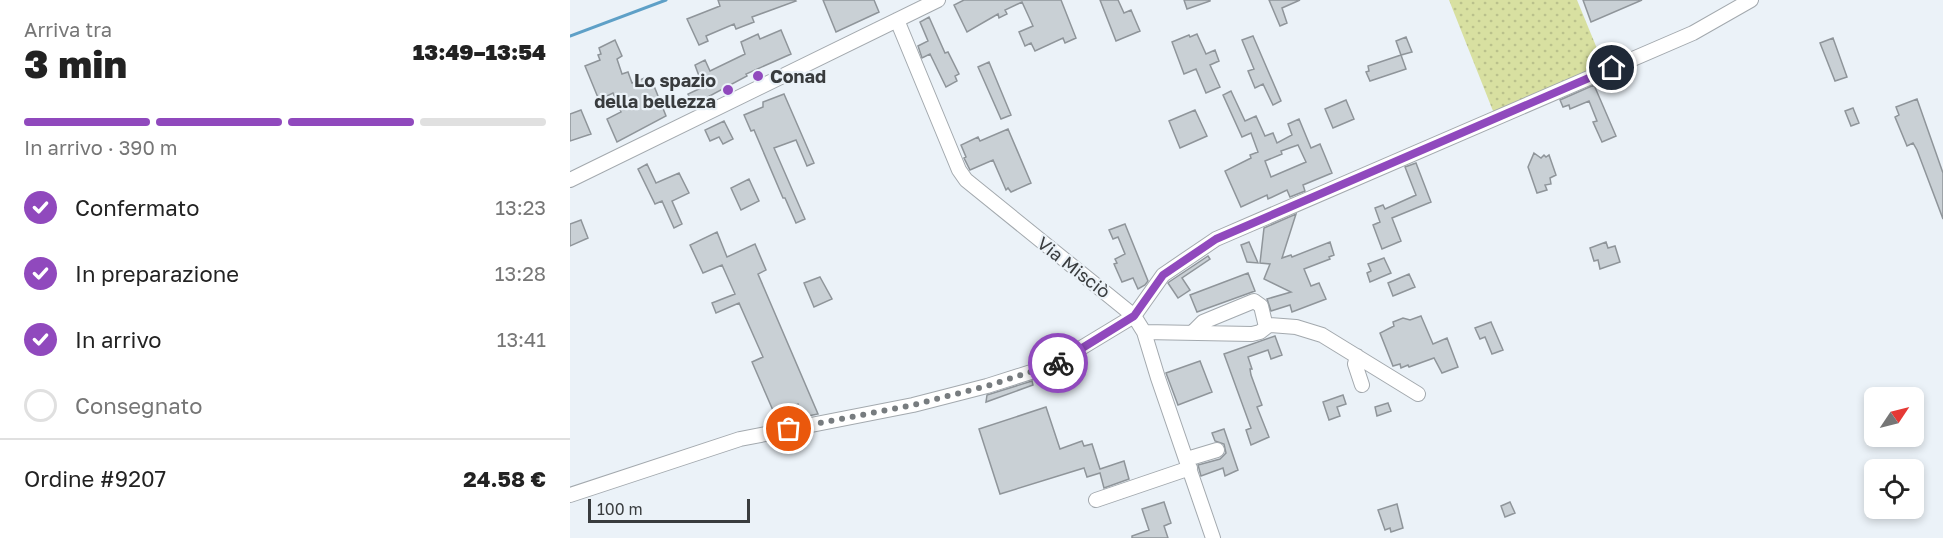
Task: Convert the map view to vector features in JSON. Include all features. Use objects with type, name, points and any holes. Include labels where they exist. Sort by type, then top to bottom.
[{"type":"street","points":[[570,180],[938,0]]},
{"type":"street","points":[[570,495],[740,439],[913,405],[1053,365],[1134,316],[1163,275],[1216,239],[1694,33],[1751,0]]},
{"type":"street","name":"Via Misciò","points":[[897,20],[959,170],[966,180],[1134,316],[1144,332],[1213,538]]},
{"type":"street","points":[[1193,332],[1203,322],[1254,301],[1261,306],[1266,327]]},
{"type":"street","points":[[1144,332],[1252,334],[1274,324],[1296,327],[1322,335],[1418,394]]},
{"type":"street","points":[[1357,356],[1354,360],[1362,385]]},
{"type":"street","points":[[1096,500],[1217,450]]},
{"type":"green space","points":[[1449,0],[1577,0],[1605,68],[1495,116]]},
{"type":"building","points":[[718,0],[796,1],[752,17],[754,22],[736,29],[734,24],[706,36],[708,41],[699,45],[687,19],[720,6]]},
{"type":"building","points":[[823,0],[874,0],[879,12],[836,32]]},
{"type":"building","points":[[964,0],[1061,0],[1076,38],[1065,43],[1063,38],[1035,51],[1031,43],[1025,46],[1019,32],[1033,26],[1022,2],[1005,10],[1007,14],[999,18],[998,14],[967,32],[954,5]]},
{"type":"building","points":[[1100,0],[1118,0],[1124,13],[1131,10],[1140,31],[1116,41]]},
{"type":"building","points":[[1184,0],[1210,0],[1210,1],[1187,9]]},
{"type":"building","points":[[1269,0],[1300,0],[1282,8],[1287,23],[1280,26]]},
{"type":"building","points":[[1583,0],[1642,0],[1591,22]]},
{"type":"building","points":[[929,17],[945,53],[948,52],[959,74],[955,76],[957,81],[946,87],[930,54],[922,58],[918,46],[928,41],[920,22]]},
{"type":"building","points":[[781,30],[791,54],[746,74],[747,76],[693,105],[688,94],[703,87],[695,65],[705,60],[710,71],[745,54],[741,42],[758,34],[760,39]]},
{"type":"building","points":[[1197,34],[1206,54],[1215,50],[1219,61],[1210,65],[1220,87],[1206,93],[1196,69],[1184,74],[1172,42]]},
{"type":"building","points":[[1253,36],[1281,101],[1273,105],[1263,84],[1255,88],[1248,71],[1254,69],[1242,40]]},
{"type":"building","points":[[1406,37],[1412,52],[1401,55],[1396,41]]},
{"type":"building","points":[[1833,38],[1847,77],[1835,81],[1820,43]]},
{"type":"building","points":[[615,40],[622,56],[617,59],[622,74],[628,72],[632,83],[650,76],[666,116],[617,142],[607,119],[621,112],[613,93],[599,100],[585,66],[600,60],[599,48]]},
{"type":"building","points":[[1401,55],[1406,69],[1370,81],[1366,72],[1369,71],[1368,66]]},
{"type":"building","points":[[989,62],[1011,115],[1001,119],[978,67]]},
{"type":"building","points":[[1594,85],[1616,136],[1602,142],[1593,122],[1597,121],[1589,101],[1570,109],[1569,105],[1563,107],[1560,100]]},
{"type":"building","points":[[1231,91],[1245,121],[1256,116],[1265,136],[1273,133],[1277,143],[1292,135],[1288,124],[1299,119],[1311,148],[1320,144],[1332,173],[1303,185],[1305,191],[1290,197],[1287,190],[1268,199],[1267,195],[1241,207],[1225,171],[1258,152],[1251,133],[1242,137],[1223,95]],"holes":[[[1298,145],[1306,162],[1271,177],[1265,161],[1282,154],[1281,151]]]},
{"type":"building","points":[[784,94],[814,163],[807,166],[796,140],[774,148],[805,219],[796,223],[754,130],[751,131],[744,115],[763,107],[763,102]]},
{"type":"building","points":[[1917,99],[1943,173],[1943,219],[1917,150],[1913,143],[1907,146],[1895,117],[1899,115],[1896,107]]},
{"type":"building","points":[[1346,100],[1354,119],[1333,128],[1325,109]]},
{"type":"building","points":[[1853,108],[1859,123],[1851,126],[1845,111]]},
{"type":"building","points":[[581,110],[591,134],[570,141],[570,114]]},
{"type":"building","points":[[1195,110],[1207,136],[1180,148],[1169,121]]},
{"type":"building","points":[[724,121],[733,139],[723,144],[719,137],[710,141],[705,130]]},
{"type":"building","points":[[1008,129],[1031,183],[1011,192],[1008,188],[1006,190],[993,160],[970,170],[961,145],[978,137],[980,141]]},
{"type":"building","points":[[1534,153],[1541,158],[1549,155],[1556,175],[1550,178],[1551,184],[1545,185],[1547,190],[1537,193],[1528,167]]},
{"type":"building","points":[[1416,163],[1431,202],[1392,218],[1401,241],[1382,249],[1373,225],[1380,222],[1375,208],[1383,205],[1385,209],[1416,195],[1405,167]]},
{"type":"building","points":[[647,164],[656,183],[679,173],[689,193],[672,201],[682,224],[674,228],[662,201],[655,204],[638,169]]},
{"type":"building","points":[[749,179],[759,201],[741,210],[731,188]]},
{"type":"building","points":[[1296,214],[1282,258],[1291,255],[1292,257],[1330,242],[1334,255],[1329,257],[1330,259],[1304,269],[1311,286],[1319,283],[1326,299],[1292,312],[1290,305],[1271,311],[1267,299],[1291,292],[1264,279],[1270,264],[1260,263],[1264,228]]},
{"type":"building","points":[[581,220],[588,238],[570,246],[570,224]]},
{"type":"building","points":[[1125,224],[1148,281],[1138,289],[1133,278],[1122,282],[1114,264],[1117,263],[1115,259],[1125,254],[1118,237],[1113,239],[1109,230]]},
{"type":"building","points":[[717,232],[727,257],[755,244],[766,270],[758,274],[818,414],[803,417],[798,404],[775,415],[752,362],[763,357],[739,303],[716,313],[712,303],[735,294],[722,265],[703,273],[690,245]]},
{"type":"building","points":[[1249,242],[1258,263],[1247,262],[1241,245]]},
{"type":"building","points":[[1606,242],[1608,248],[1615,246],[1620,262],[1600,269],[1598,260],[1594,261],[1590,248]]},
{"type":"building","points":[[1208,256],[1210,259],[1182,278],[1190,290],[1178,298],[1168,283]]},
{"type":"building","points":[[1384,258],[1391,273],[1370,282],[1367,273],[1371,271],[1368,264]]},
{"type":"building","points":[[1248,273],[1255,291],[1197,312],[1190,295]]},
{"type":"building","points":[[1409,274],[1415,287],[1393,296],[1388,283]]},
{"type":"building","points":[[820,277],[832,299],[814,307],[804,283]]},
{"type":"building","points":[[1421,316],[1433,344],[1447,338],[1458,367],[1442,373],[1434,358],[1409,367],[1408,365],[1401,368],[1400,364],[1393,366],[1380,333],[1394,326],[1393,322],[1403,318],[1410,320]]},
{"type":"building","points":[[1491,322],[1503,350],[1492,354],[1485,337],[1480,339],[1475,328]]},
{"type":"building","points":[[1275,336],[1282,355],[1271,359],[1268,350],[1248,357],[1252,369],[1250,369],[1251,375],[1262,405],[1257,407],[1269,437],[1251,445],[1246,430],[1251,428],[1224,354]]},
{"type":"building","points":[[1200,361],[1212,392],[1178,405],[1166,373]]},
{"type":"building","points":[[1032,381],[1033,385],[986,402],[987,395]]},
{"type":"building","points":[[1343,395],[1346,404],[1337,407],[1340,416],[1329,420],[1323,402]]},
{"type":"building","points":[[1388,403],[1391,411],[1377,416],[1375,407]]},
{"type":"building","points":[[1046,407],[1060,449],[1082,441],[1084,446],[1092,444],[1100,469],[1124,461],[1129,479],[1104,488],[1100,473],[1087,477],[1084,468],[1000,494],[979,429]]},
{"type":"building","points":[[1224,429],[1238,470],[1225,476],[1223,468],[1201,476],[1198,465],[1220,459],[1226,453],[1224,444],[1215,441],[1212,433]]},
{"type":"building","points":[[1164,502],[1171,523],[1164,526],[1168,538],[1132,538],[1132,536],[1149,530],[1142,509]]},
{"type":"building","points":[[1510,502],[1515,513],[1505,517],[1501,506]]},
{"type":"building","points":[[1397,504],[1403,528],[1391,532],[1390,528],[1385,530],[1378,510]]},
{"type":"waterway","points":[[570,36],[666,0]]},
{"type":"way so far","points":[[789,429],[913,405],[987,386],[1058,363]]},
{"type":"place","name":"Conad","points":[[758,76]]},
{"type":"place","name":"Lo spazio della bellezza","points":[[728,90]]},
{"type":"route","points":[[1058,363],[1134,316],[1163,275],[1216,239],[1612,68]]}]
